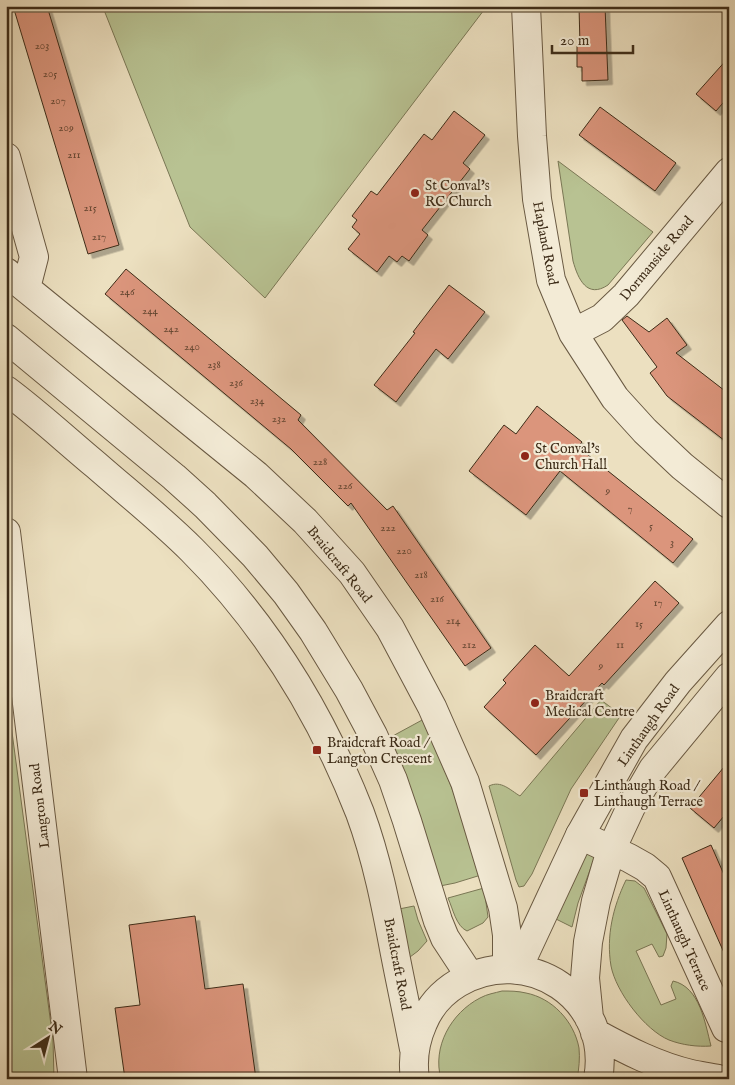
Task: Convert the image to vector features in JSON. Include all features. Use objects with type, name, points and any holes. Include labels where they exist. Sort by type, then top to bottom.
[{"type":"street","name":"Hapland Road","points":[[526,6],[537,199],[551,280],[573,333],[615,398],[645,431],[682,466],[729,504]]},
{"type":"street","points":[[6,157],[34,257],[16,280]]},
{"type":"street","name":"Dormanside Road","points":[[573,333],[602,318],[626,295],[729,172]]},
{"type":"street","name":"Braidcraft Road","points":[[16,280],[256,475],[305,521],[352,573],[390,628],[432,708],[465,782],[503,908],[512,969]]},
{"type":"street","points":[[6,338],[148,455],[205,505],[255,556],[286,593],[331,658],[373,735],[393,780],[438,922],[445,938],[470,976]]},
{"type":"street","name":"Braidcraft Road","points":[[10,399],[123,488],[192,550],[260,628],[290,673],[334,754],[360,814],[386,907],[414,1069]]},
{"type":"street","points":[[123,488],[148,455]]},
{"type":"street","name":"Langton Road","points":[[6,532],[73,1079]]},
{"type":"street","name":"Linthaugh Road","points":[[512,969],[580,834],[634,739],[678,682],[729,625]]},
{"type":"street","name":"Linthaugh Road","points":[[598,1079],[600,1066],[599,1047],[592,1026],[585,978],[588,942],[596,901],[610,850],[652,769],[729,677]]},
{"type":"street","name":"Linthaugh Terrace","points":[[580,834],[629,858],[645,867],[657,877],[726,1028]]},
{"type":"street","points":[[414,1069],[417,1036],[426,1016],[436,1001],[450,988],[470,976],[488,970],[512,969],[522,970],[552,980],[570,993],[580,1005],[592,1026],[631,1052],[658,1064],[690,1074],[718,1079]]},
{"type":"green space","points":[[101,6],[487,6],[265,298],[190,227]]},
{"type":"green space","points":[[558,161],[653,232],[608,285],[601,289],[594,290],[584,285],[575,268]]},
{"type":"green space","points":[[6,687],[53,1040],[54,1079],[6,1079]]},
{"type":"green space","points":[[601,700],[621,715],[571,789],[532,874],[524,886],[519,887],[489,786],[498,784],[520,796]]},
{"type":"green space","points":[[424,719],[462,815],[481,875],[440,886],[417,807],[389,738]]},
{"type":"green space","points":[[588,853],[594,859],[578,903],[572,927],[552,917],[584,854]]},
{"type":"green space","points":[[626,880],[635,881],[644,888],[667,934],[666,948],[663,956],[659,957],[652,944],[636,951],[661,1005],[676,999],[671,986],[673,981],[689,990],[700,1007],[711,1046],[684,1044],[669,1040],[660,1035],[641,1019],[619,987],[611,966],[609,944],[614,911]]},
{"type":"green space","points":[[484,888],[488,917],[483,923],[467,931],[457,921],[448,898]]},
{"type":"green space","points":[[414,906],[427,941],[410,957],[406,954],[399,909]]},
{"type":"green space","points":[[502,991],[520,992],[545,1000],[553,1005],[567,1020],[579,1048],[577,1079],[441,1079],[439,1055],[446,1032],[460,1012],[470,1004],[480,998]]},
{"type":"building","points":[[13,6],[47,6],[119,245],[88,254]]},
{"type":"building","points":[[579,6],[605,6],[608,80],[582,81],[582,67],[577,67],[577,46],[580,46]]},
{"type":"building","points":[[729,57],[729,96],[716,111],[696,94]]},
{"type":"building","points":[[600,107],[676,163],[655,191],[579,135]]},
{"type":"building","name":"St Conval's RC Church","points":[[454,111],[485,135],[463,163],[470,169],[422,230],[428,235],[409,261],[402,256],[397,262],[389,256],[377,272],[348,249],[360,234],[352,227],[357,220],[352,216],[371,191],[377,195],[424,134],[432,140]]},
{"type":"building","points":[[126,269],[301,415],[298,420],[387,510],[393,506],[491,648],[465,666],[351,503],[348,506],[291,449],[105,294]]},
{"type":"building","points":[[449,285],[485,312],[448,359],[436,349],[396,402],[374,385],[415,333],[413,332]]},
{"type":"building","points":[[627,316],[649,332],[667,318],[687,345],[676,353],[729,394],[729,444],[667,396],[650,373],[657,367],[622,320]]},
{"type":"building","points":[[537,406],[582,442],[578,447],[693,539],[673,563],[560,471],[526,515],[469,471],[504,425],[516,434]]},
{"type":"building","points":[[655,581],[679,603],[604,685],[602,683],[536,755],[484,707],[506,683],[503,680],[535,645],[569,676]]},
{"type":"building","points":[[729,761],[729,810],[714,828],[690,808]]},
{"type":"building","points":[[711,845],[729,886],[729,964],[682,858]]},
{"type":"building","points":[[195,916],[205,989],[243,984],[256,1079],[125,1079],[115,1008],[140,1005],[129,925]]},
{"type":"place","name":"St Conval's RC Church","points":[[415,193]]},
{"type":"place","name":"St Conval's Church Hall","points":[[525,456]]},
{"type":"place","name":"Braidcraft Medical Centre","points":[[535,703]]},
{"type":"place","name":"Braidcraft Road / Langton Crescent","points":[[317,750]]},
{"type":"place","name":"Linthaugh Road / Linthaugh Terrace","points":[[584,793]]}]
